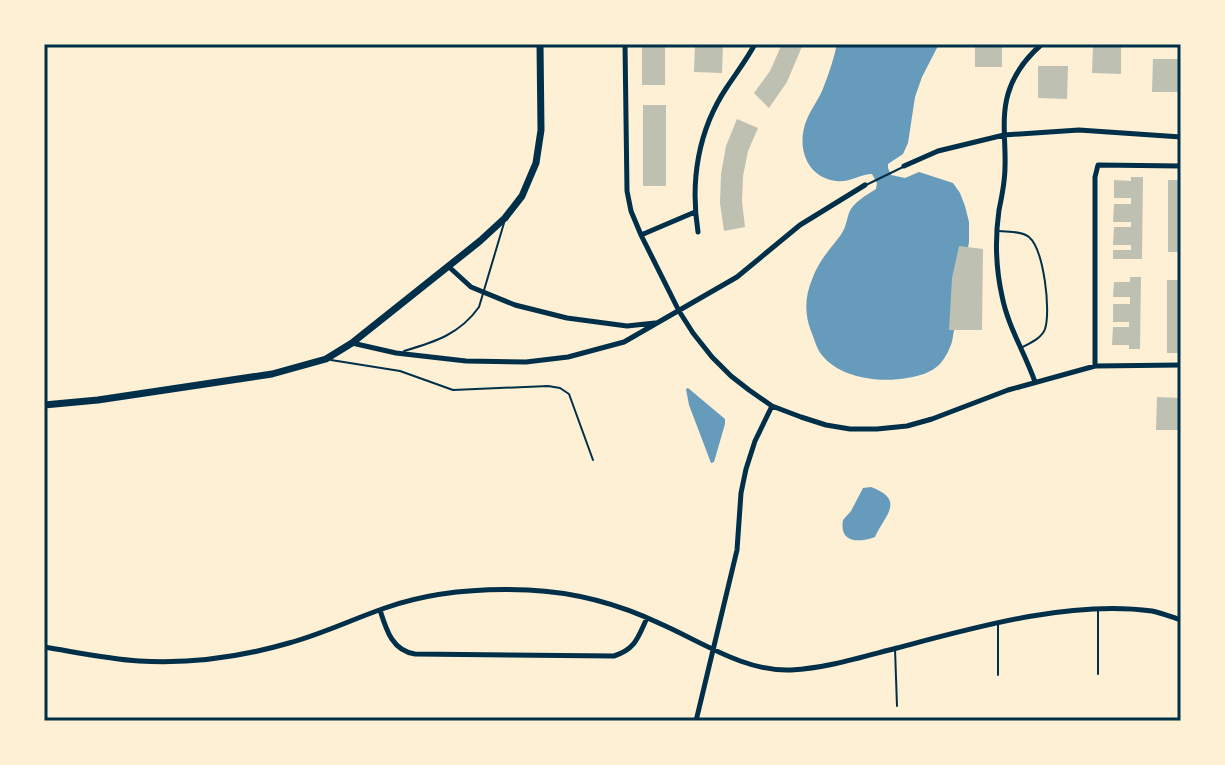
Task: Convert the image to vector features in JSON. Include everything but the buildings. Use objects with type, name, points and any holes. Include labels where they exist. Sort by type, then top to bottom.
[{"type":"main road","points":[[44,405],[272,374],[326,359],[352,343],[480,241],[505,218],[522,196],[536,163],[541,130],[540,44]]},
{"type":"street","points":[[625,44],[627,191],[631,211],[679,311],[693,333],[731,376],[772,406],[826,425],[850,429],[907,426],[1008,390],[1095,366],[1181,365]]},
{"type":"street","points":[[698,232],[696,172],[703,136],[726,88],[755,44]]},
{"type":"street","points":[[1035,382],[1008,320],[1002,296],[998,271],[998,231],[1006,169],[1003,117],[1008,93],[1018,71],[1042,44]]},
{"type":"street","points":[[904,166],[938,151],[1004,135],[1079,130],[1181,137]]},
{"type":"street","points":[[1095,366],[1095,177],[1098,165],[1181,166]]},
{"type":"street","points":[[352,343],[396,353],[526,362],[568,357],[624,342],[737,277],[800,225],[865,185]]},
{"type":"street","points":[[641,235],[695,212]]},
{"type":"street","points":[[448,266],[471,287],[515,305],[567,318],[627,326],[660,323]]},
{"type":"street","points":[[696,721],[737,550],[746,469],[772,406]]},
{"type":"street","points":[[44,647],[137,661],[244,654],[289,643],[420,598],[489,590],[528,590],[592,599],[625,608],[740,661],[764,668],[788,670],[841,662],[998,622],[1045,615],[1121,609],[1155,612],[1181,620]]},
{"type":"street","points":[[380,610],[396,646],[405,653],[415,654],[614,656],[634,645],[647,618]]},
{"type":"lane","points":[[865,185],[904,166]]},
{"type":"lane","points":[[396,353],[438,341],[457,331],[471,318],[479,307],[505,218]]},
{"type":"lane","points":[[998,231],[1029,237],[1037,249],[1045,281],[1045,329],[1041,337],[1021,348]]},
{"type":"lane","points":[[326,359],[400,371],[453,390],[560,388],[569,394],[593,460]]},
{"type":"lane","points":[[1098,610],[1098,674]]},
{"type":"lane","points":[[998,622],[998,675]]},
{"type":"lane","points":[[895,648],[897,706]]},
{"type":"water","points":[[837,44],[939,44],[915,97],[908,143],[903,154],[888,164],[888,168],[891,175],[905,178],[919,172],[953,183],[965,206],[969,242],[951,345],[940,364],[916,376],[872,379],[838,369],[821,354],[809,324],[807,297],[815,271],[845,228],[851,209],[876,189],[877,183],[872,174],[841,181],[825,178],[810,166],[803,149],[804,129],[822,90]]},
{"type":"water","points":[[688,388],[725,419],[714,462],[711,463],[689,405]]},
{"type":"water","points":[[871,487],[888,497],[890,509],[875,537],[851,539],[844,533],[843,520],[863,488]]}]
